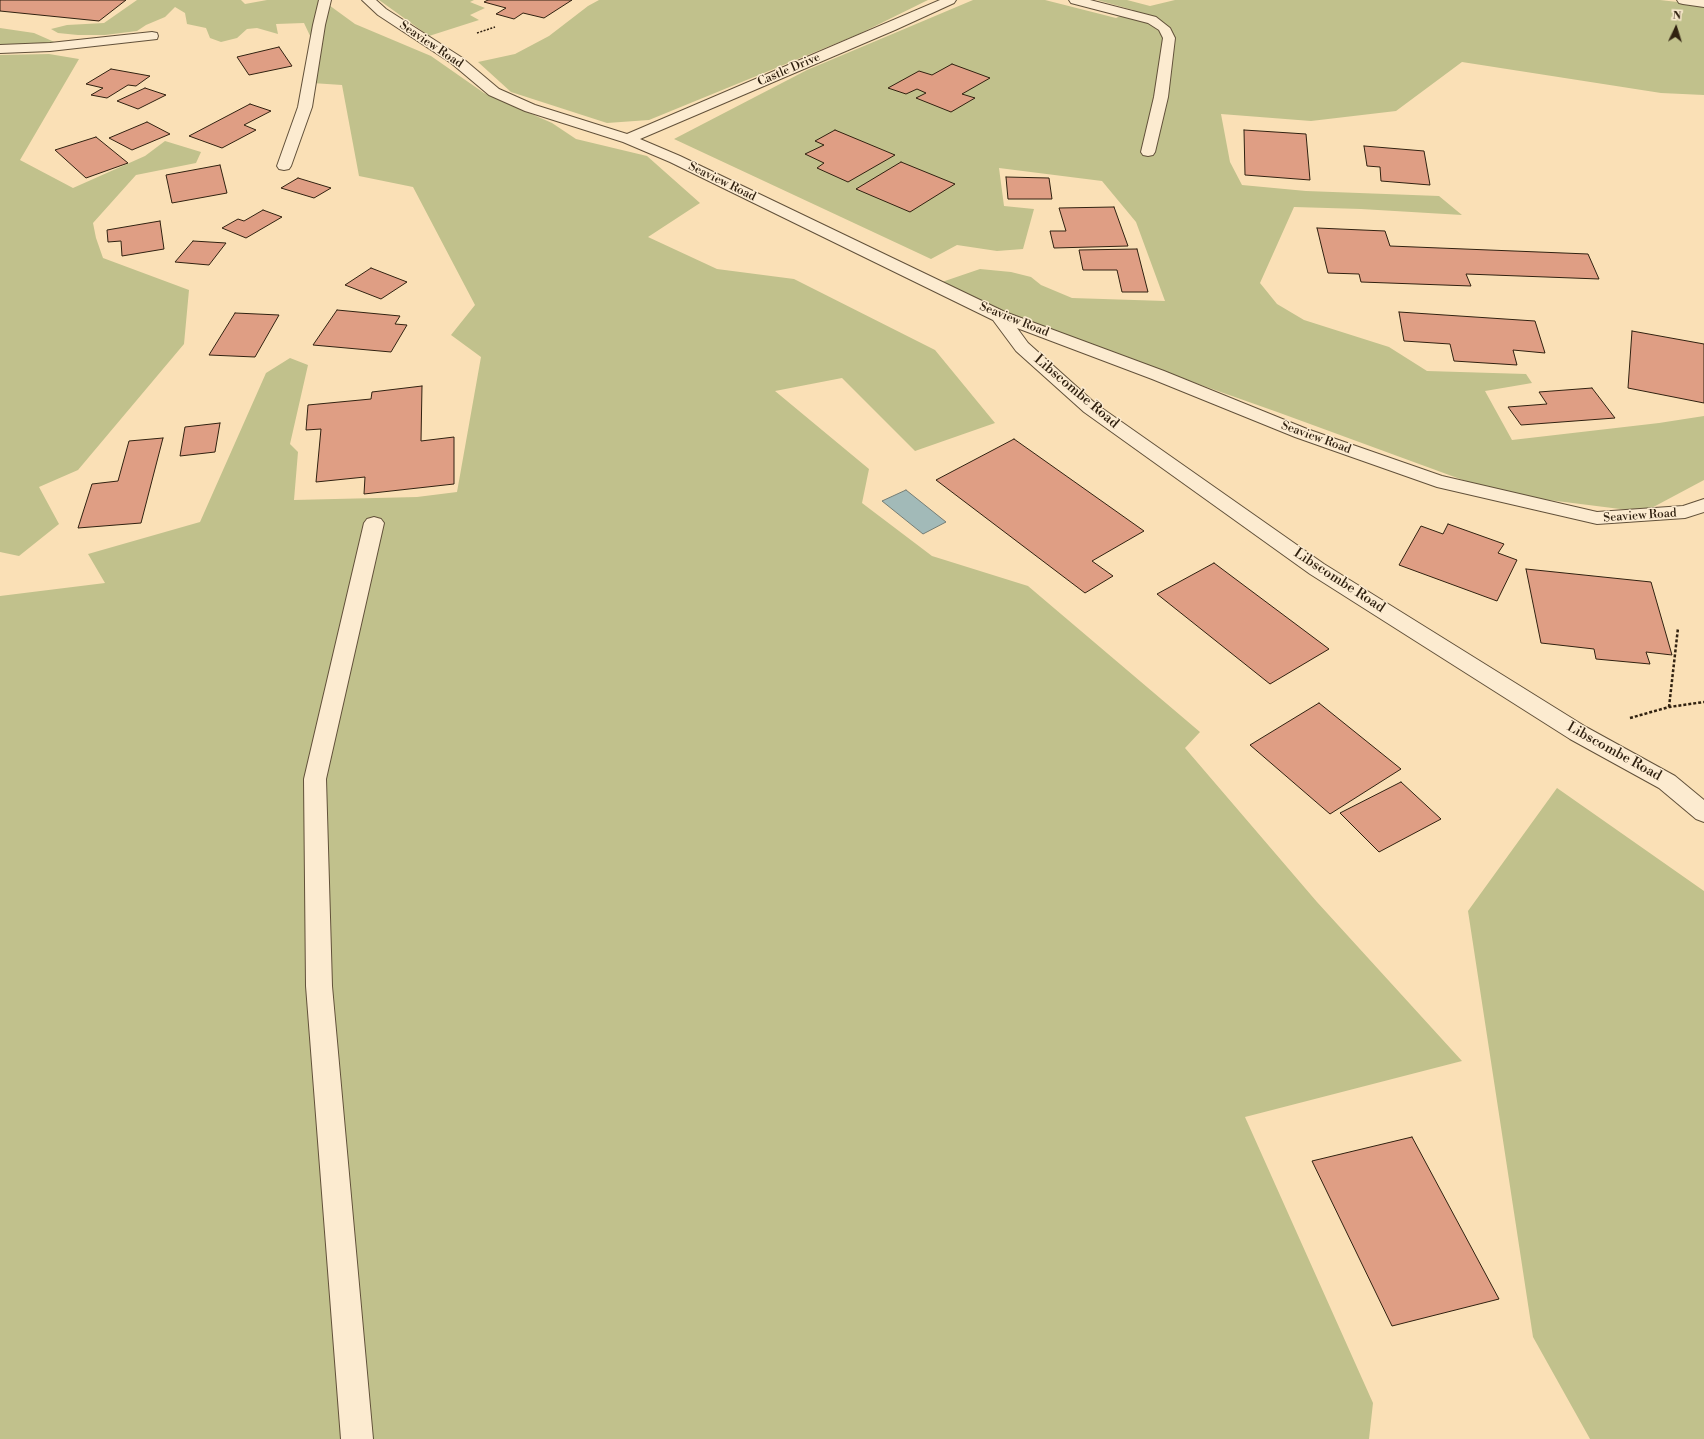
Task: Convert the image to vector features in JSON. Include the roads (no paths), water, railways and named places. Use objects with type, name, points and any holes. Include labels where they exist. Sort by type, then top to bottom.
[{"type":"street","points":[[284,166],[292,138],[305,107],[319,25],[325,0]]},
{"type":"street","name":"Seaview Road","points":[[368,0],[382,12],[456,60],[494,92],[530,108],[628,139],[683,162],[999,316],[1158,375],[1301,433],[1437,481],[1596,518],[1685,512],[1704,505]]},
{"type":"street","name":"Castle Drive","points":[[628,139],[950,0]]},
{"type":"street","points":[[1075,0],[1152,20],[1164,28],[1169,38],[1161,97],[1148,152]]},
{"type":"street","points":[[1683,0],[1704,3]]},
{"type":"street","points":[[0,49],[50,47],[152,36]]},
{"type":"street","name":"Libscombe Road","points":[[999,316],[1022,347],[1090,408],[1317,569],[1578,733],[1667,782],[1704,813]]},
{"type":"street","points":[[357,1439],[319,986],[315,779],[374,523]]},
{"type":"water","points":[[906,490],[946,522],[923,534],[882,501]]}]
